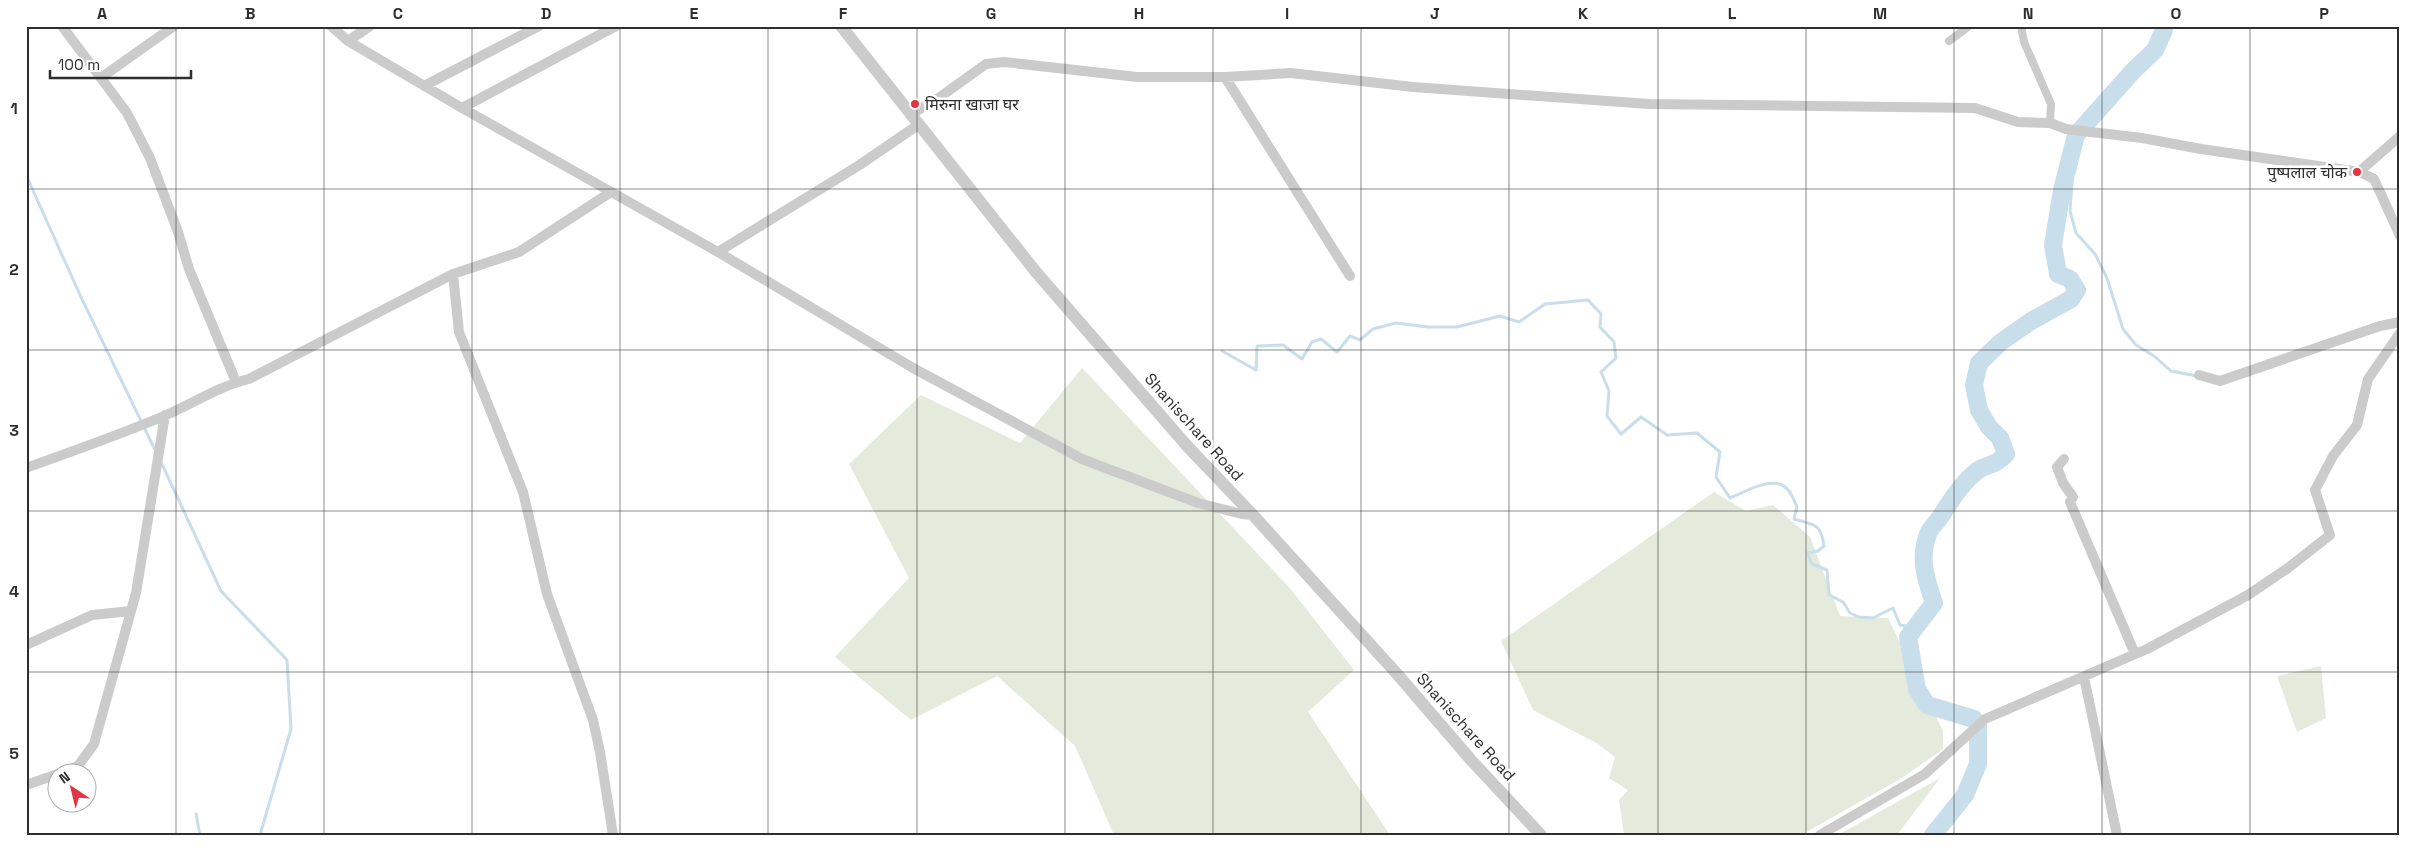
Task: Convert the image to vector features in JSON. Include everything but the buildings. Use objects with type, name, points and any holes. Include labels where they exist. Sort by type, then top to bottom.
[{"type":"street","points":[[62,26],[128,114],[150,158],[178,232],[189,269],[236,382]]},
{"type":"street","points":[[102,77],[174,26]]},
{"type":"street","points":[[330,26],[348,41],[424,86],[718,252],[920,372],[1082,459],[1198,503],[1253,515]]},
{"type":"street","points":[[348,41],[370,26]]},
{"type":"street","points":[[424,86],[539,26]]},
{"type":"street","points":[[462,108],[616,26]]},
{"type":"street","name":"Shanischare Road","points":[[841,26],[1036,272],[1188,447],[1253,515],[1398,675],[1470,760],[1541,835]]},
{"type":"street","points":[[1949,42],[1969,26]]},
{"type":"street","points":[[2021,26],[2024,42],[2051,104],[2050,123]]},
{"type":"street","points":[[718,252],[858,166],[940,97],[986,64],[1004,62],[1137,77],[1225,77],[1291,73],[1413,87],[1650,104],[1975,108],[2018,122],[2050,123],[2066,129],[2359,172],[2374,179],[2400,236]]},
{"type":"street","points":[[1225,77],[1350,276]]},
{"type":"street","points":[[2359,172],[2400,136]]},
{"type":"street","points":[[26,468],[90,446],[165,415],[236,382],[249,379],[453,274],[518,252],[611,192]]},
{"type":"street","points":[[453,274],[458,332],[523,492],[547,594],[593,720],[600,752],[610,834]]},
{"type":"street","points":[[2199,375],[2220,381],[2380,326],[2400,322]]},
{"type":"street","points":[[1820,835],[1925,774],[1945,758],[1985,719],[2135,654],[2248,595],[2288,568],[2330,535],[2315,490],[2333,456],[2357,425],[2368,379],[2400,333]]},
{"type":"street","points":[[79,764],[94,744],[131,611],[165,415]]},
{"type":"street","points":[[2064,459],[2057,467],[2063,482],[2073,497],[2070,502],[2077,520],[2135,654]]},
{"type":"street","points":[[26,644],[92,615],[131,611]]},
{"type":"street","points":[[2084,677],[2117,835]]},
{"type":"street","points":[[26,785],[48,777]]},
{"type":"green space","points":[[1082,368],[1289,587],[1354,670],[1308,712],[1390,835],[1114,835],[1075,746],[997,676],[911,720],[835,657],[909,578],[849,464],[921,395],[1020,443]]},
{"type":"green space","points":[[1714,492],[1746,511],[1773,505],[1810,537],[1840,616],[1888,618],[1943,731],[1943,749],[1902,778],[1801,835],[1624,835],[1619,800],[1628,790],[1609,778],[1615,757],[1598,744],[1533,710],[1501,641]]},
{"type":"green space","points":[[2321,666],[2326,718],[2297,732],[2277,676]]},
{"type":"green space","points":[[1940,778],[1897,835],[1838,835]]},
{"type":"waterway","points":[[1933,835],[1965,795],[1978,764],[1978,725],[1974,719],[1927,705],[1917,689],[1908,637],[1934,603],[1924,568],[1926,541],[1930,530],[1967,480],[1977,471],[1995,463],[2006,454],[2000,438],[1989,427],[1979,410],[1974,385],[1979,363],[2001,342],[2031,321],[2071,299],[2077,290],[2070,279],[2058,274],[2053,245],[2062,190],[2076,135],[2133,71],[2155,50],[2164,30],[2163,26]]},
{"type":"waterway","points":[[2068,168],[2072,183],[2070,211],[2076,233],[2095,254],[2107,278],[2123,329],[2136,345],[2154,356],[2171,371],[2197,376]]},
{"type":"waterway","points":[[26,175],[81,297],[156,452]]},
{"type":"waterway","points":[[1222,351],[1256,370],[1257,346],[1283,345],[1302,359],[1312,342],[1321,339],[1337,352],[1350,336],[1360,340],[1373,329],[1396,323],[1428,327],[1457,327],[1500,316],[1519,322],[1545,304],[1588,300],[1601,314],[1600,327],[1614,342],[1616,358],[1601,372],[1609,391],[1607,416],[1621,434],[1641,417],[1667,435],[1697,433],[1720,452],[1716,477],[1730,498],[1759,486],[1775,483],[1782,485],[1790,493],[1797,507],[1794,519],[1815,526],[1821,533],[1824,546],[1818,551],[1807,553],[1812,564],[1827,570],[1829,595],[1843,602],[1850,613],[1859,617],[1873,618],[1893,608],[1900,625],[1914,627]]},
{"type":"waterway","points":[[161,462],[221,591],[287,660],[291,729],[260,835]]},
{"type":"waterway","points":[[196,814],[200,835]]},
{"type":"place","name":"मिरुना खाजा घर","points":[[915,104]]},
{"type":"place","name":"पुष्पलाल चोक","points":[[2357,172]]}]
